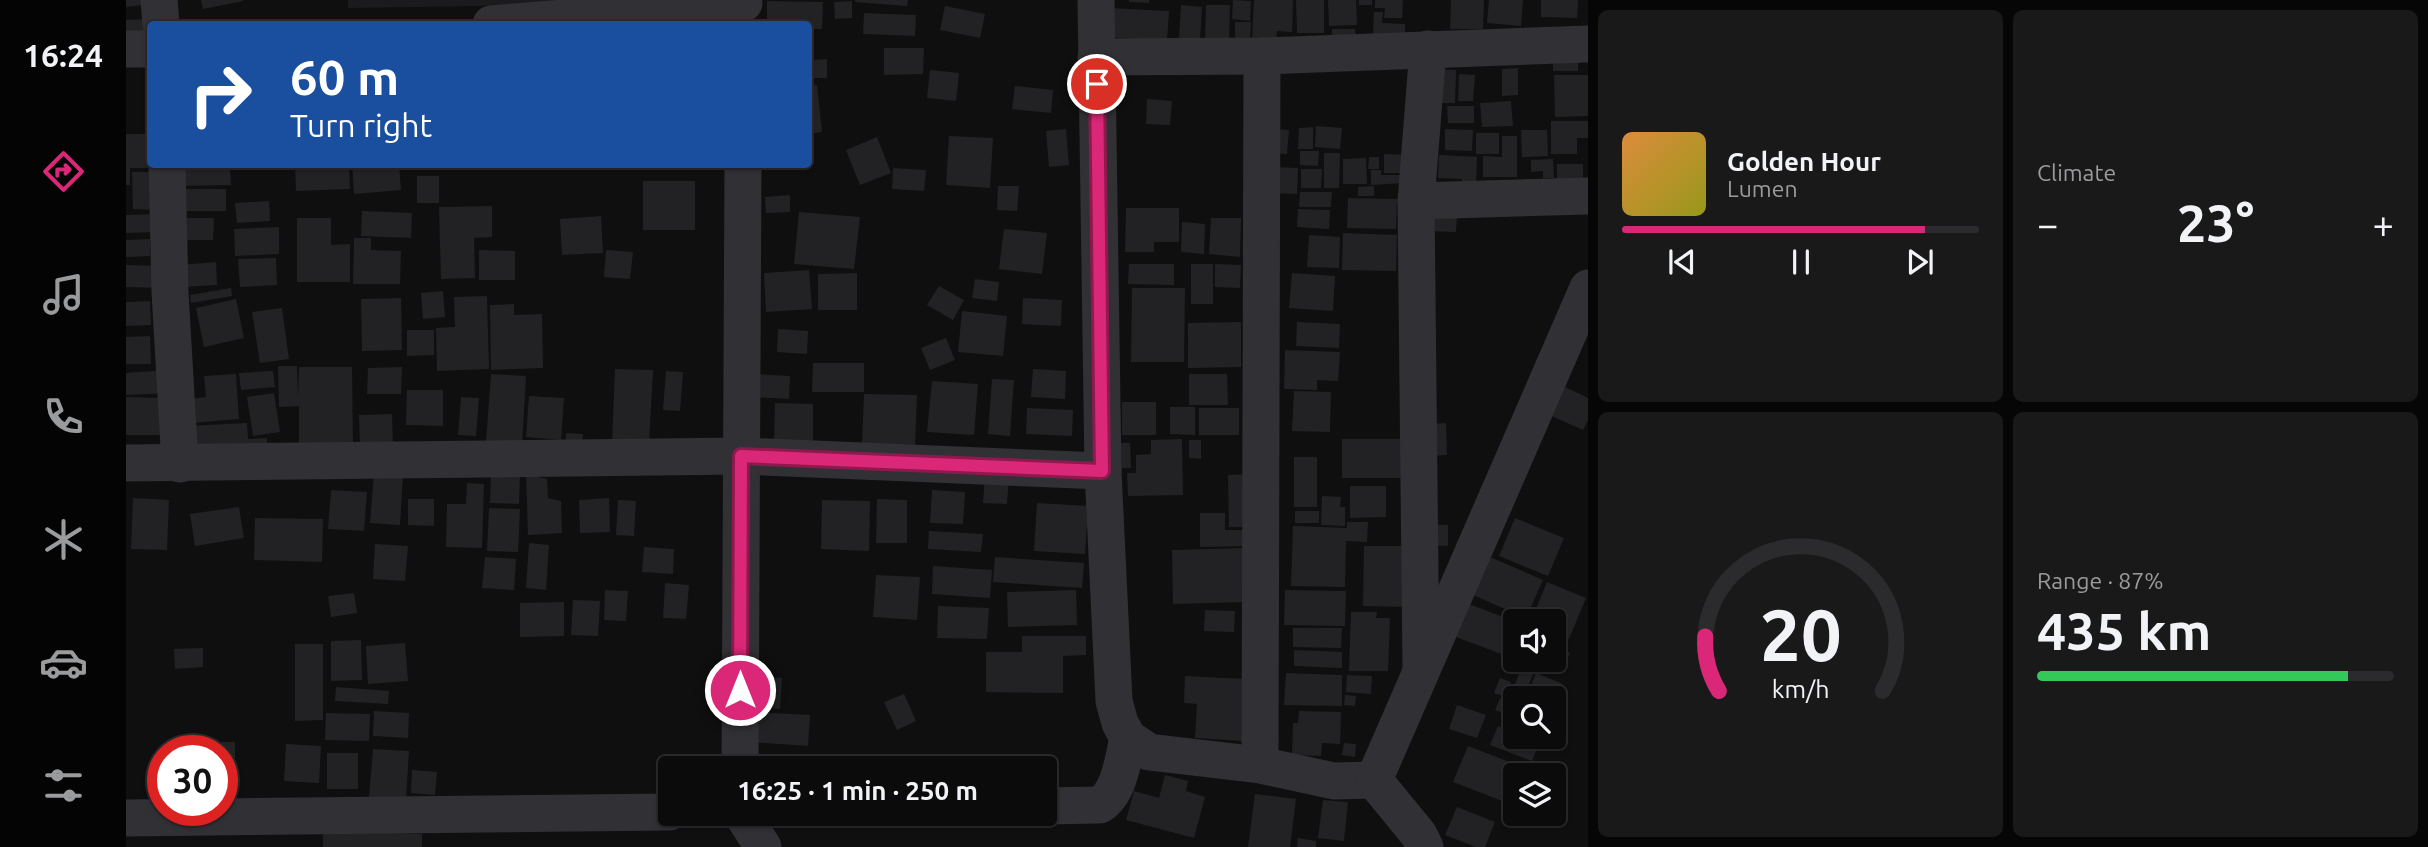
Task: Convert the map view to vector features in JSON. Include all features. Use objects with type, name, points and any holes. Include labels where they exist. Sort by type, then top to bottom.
[{"type":"street","points":[[159,0],[161,21]]},
{"type":"street","points":[[1096,0],[1102,471],[1114,701],[1120,723],[1128,738],[1149,752],[1261,765],[1334,781],[1374,780]]},
{"type":"street","points":[[542,21],[744,9]]},
{"type":"street","points":[[1096,57],[1262,56],[1588,44]]},
{"type":"street","points":[[126,49],[147,49]]},
{"type":"street","points":[[1421,668],[1416,201],[1428,49]]},
{"type":"street","points":[[1261,765],[1262,56]]},
{"type":"street","points":[[167,168],[170,292],[180,464]]},
{"type":"street","points":[[740,756],[743,168]]},
{"type":"street","points":[[1416,201],[1588,196]]},
{"type":"street","points":[[1374,780],[1588,288]]},
{"type":"street","points":[[126,463],[741,456],[1102,471]]},
{"type":"street","points":[[1057,806],[1100,804],[1107,800],[1118,778],[1128,738]]},
{"type":"street","points":[[1374,780],[1419,835],[1425,847]]},
{"type":"street","points":[[126,818],[658,812]]},
{"type":"street","points":[[750,826],[763,847]]},
{"type":"shaded area","points":[[348,0],[728,0],[728,2],[348,8]]},
{"type":"building","points":[[126,0],[142,0],[142,5],[126,7]]},
{"type":"building","points":[[201,0],[243,0],[243,1],[203,9]]},
{"type":"building","points":[[855,0],[908,0],[907,6]]},
{"type":"building","points":[[1149,0],[1149,3],[1129,2]]},
{"type":"building","points":[[1233,0],[1251,1],[1250,21],[1232,19]]},
{"type":"building","points":[[1254,0],[1293,0],[1292,32],[1277,31],[1276,41],[1252,40]]},
{"type":"building","points":[[1296,0],[1324,0],[1324,33],[1297,33]]},
{"type":"building","points":[[1328,0],[1356,0],[1357,25],[1329,26]]},
{"type":"building","points":[[1359,0],[1372,0],[1372,5],[1359,5]]},
{"type":"building","points":[[1375,0],[1403,0],[1402,18],[1384,18],[1385,8],[1375,8]]},
{"type":"building","points":[[1451,0],[1484,0],[1483,29],[1450,29]]},
{"type":"building","points":[[1489,0],[1523,0],[1521,26],[1487,23]]},
{"type":"building","points":[[1541,0],[1578,0],[1577,18],[1541,17]]},
{"type":"building","points":[[767,1],[823,2],[822,29],[812,29],[812,21],[767,21]]},
{"type":"building","points":[[852,1],[852,18],[835,19],[834,2]]},
{"type":"building","points":[[1181,5],[1202,7],[1200,40],[1179,39]]},
{"type":"building","points":[[1206,5],[1230,5],[1229,39],[1205,39]]},
{"type":"building","points":[[945,6],[985,14],[980,38],[940,30]]},
{"type":"building","points":[[1108,8],[1169,11],[1167,41],[1107,37]]},
{"type":"building","points":[[1374,12],[1383,12],[1382,23],[1405,24],[1405,37],[1373,36]]},
{"type":"building","points":[[864,13],[916,15],[915,36],[863,34]]},
{"type":"building","points":[[149,19],[147,39],[126,40],[126,20]]},
{"type":"building","points":[[1235,22],[1251,22],[1250,40],[1235,40]]},
{"type":"building","points":[[1332,29],[1355,29],[1356,43],[1332,43]]},
{"type":"building","points":[[884,48],[924,48],[923,74],[884,75]]},
{"type":"building","points":[[1553,56],[1578,56],[1578,71],[1553,71]]},
{"type":"building","points":[[827,59],[827,78],[812,78],[812,60]]},
{"type":"building","points":[[1518,68],[1518,95],[1502,96],[1502,69]]},
{"type":"building","points":[[1434,69],[1456,70],[1455,103],[1433,103]]},
{"type":"building","points":[[930,70],[959,73],[956,101],[927,98]]},
{"type":"building","points":[[1459,74],[1475,75],[1473,101],[1458,101]]},
{"type":"building","points":[[1554,75],[1588,75],[1588,116],[1555,117]]},
{"type":"building","points":[[817,85],[822,132],[812,133],[812,86]]},
{"type":"building","points":[[1015,86],[1053,90],[1051,113],[1012,109]]},
{"type":"building","points":[[1147,99],[1172,101],[1170,125],[1146,124]]},
{"type":"building","points":[[1511,101],[1513,126],[1482,127],[1480,103]]},
{"type":"building","points":[[1447,106],[1474,106],[1474,123],[1448,123]]},
{"type":"building","points":[[1551,121],[1588,121],[1588,138],[1577,138],[1577,154],[1551,154]]},
{"type":"building","points":[[1316,126],[1342,128],[1340,149],[1315,147]]},
{"type":"building","points":[[1313,127],[1313,149],[1298,149],[1299,128]]},
{"type":"building","points":[[1066,129],[1069,165],[1049,167],[1046,131]]},
{"type":"building","points":[[1272,129],[1289,130],[1287,154],[1270,153]]},
{"type":"building","points":[[1445,129],[1473,130],[1472,151],[1445,150]]},
{"type":"building","points":[[1521,130],[1547,130],[1548,156],[1522,157]]},
{"type":"building","points":[[1476,133],[1499,133],[1499,154],[1476,154]]},
{"type":"building","points":[[126,134],[147,134],[147,168],[130,168],[130,185],[126,185]]},
{"type":"building","points":[[949,136],[993,138],[990,188],[946,185]]},
{"type":"building","points":[[1502,136],[1517,136],[1517,177],[1483,177],[1483,156],[1502,157]]},
{"type":"building","points":[[877,137],[891,173],[860,185],[846,150]]},
{"type":"building","points":[[1300,151],[1319,151],[1318,166],[1300,165]]},
{"type":"building","points":[[1324,153],[1340,153],[1339,188],[1324,188]]},
{"type":"building","points":[[1384,154],[1409,155],[1408,173],[1384,173]]},
{"type":"building","points":[[1439,155],[1477,157],[1476,185],[1462,184],[1462,179],[1438,178]]},
{"type":"building","points":[[1369,157],[1379,157],[1379,169],[1368,169]]},
{"type":"building","points":[[1366,158],[1367,184],[1343,184],[1343,159]]},
{"type":"building","points":[[1553,159],[1554,178],[1543,178],[1543,171],[1531,172],[1531,160]]},
{"type":"building","points":[[1557,164],[1583,164],[1583,182],[1557,182]]},
{"type":"building","points":[[1274,167],[1298,168],[1297,194],[1273,193]]},
{"type":"building","points":[[177,168],[230,168],[231,185],[177,186]]},
{"type":"building","points":[[295,168],[349,168],[350,189],[296,191]]},
{"type":"building","points":[[352,168],[399,168],[401,190],[354,194]]},
{"type":"building","points":[[893,168],[926,170],[924,191],[892,189]]},
{"type":"building","points":[[1301,169],[1322,169],[1321,188],[1301,188]]},
{"type":"building","points":[[1371,170],[1381,170],[1381,175],[1404,175],[1404,183],[1371,185]]},
{"type":"building","points":[[132,172],[158,172],[157,210],[133,209]]},
{"type":"building","points":[[417,176],[439,176],[439,203],[417,203]]},
{"type":"building","points":[[643,181],[695,181],[695,230],[643,230]]},
{"type":"building","points":[[998,186],[1019,186],[1017,211],[997,210]]},
{"type":"building","points":[[1374,186],[1374,196],[1358,196],[1358,187]]},
{"type":"building","points":[[175,189],[226,189],[226,211],[175,211]]},
{"type":"building","points":[[1300,192],[1332,192],[1331,207],[1299,207]]},
{"type":"building","points":[[790,195],[790,212],[766,213],[765,197]]},
{"type":"building","points":[[1348,198],[1397,199],[1396,229],[1347,228]]},
{"type":"building","points":[[269,201],[270,221],[237,223],[235,203]]},
{"type":"building","points":[[492,206],[492,237],[474,238],[475,278],[441,279],[439,207]]},
{"type":"building","points":[[1126,208],[1179,208],[1179,242],[1154,242],[1154,252],[1125,252]]},
{"type":"building","points":[[1298,209],[1330,210],[1329,229],[1297,227]]},
{"type":"building","points":[[362,211],[412,213],[411,238],[361,236]]},
{"type":"building","points":[[799,212],[860,217],[854,269],[794,264]]},
{"type":"building","points":[[156,214],[156,232],[126,233],[126,215]]},
{"type":"building","points":[[1425,214],[1457,215],[1456,232],[1425,231]]},
{"type":"building","points":[[601,216],[603,253],[562,255],[560,219]]},
{"type":"building","points":[[187,218],[214,218],[213,240],[187,240]]},
{"type":"building","points":[[297,218],[331,218],[331,245],[350,244],[350,282],[297,282]]},
{"type":"building","points":[[1211,218],[1241,218],[1240,257],[1209,254]]},
{"type":"building","points":[[1182,222],[1205,224],[1204,254],[1181,252]]},
{"type":"building","points":[[279,227],[279,254],[235,256],[234,229]]},
{"type":"building","points":[[1004,229],[1047,233],[1042,274],[999,269]]},
{"type":"building","points":[[1343,233],[1397,235],[1396,271],[1342,270]]},
{"type":"building","points":[[1309,235],[1340,237],[1339,268],[1307,267]]},
{"type":"building","points":[[354,238],[371,238],[371,250],[401,251],[400,284],[353,284]]},
{"type":"building","points":[[150,239],[150,256],[126,257],[126,240]]},
{"type":"building","points":[[479,250],[515,251],[515,280],[479,280]]},
{"type":"building","points":[[606,250],[633,252],[630,279],[604,277]]},
{"type":"building","points":[[276,258],[277,285],[240,287],[238,259]]},
{"type":"building","points":[[216,262],[217,285],[182,287],[180,265]]},
{"type":"building","points":[[1129,264],[1174,264],[1174,285],[1128,284]]},
{"type":"building","points":[[1191,264],[1213,264],[1213,304],[1191,304]]},
{"type":"building","points":[[1215,264],[1241,265],[1240,288],[1215,287]]},
{"type":"building","points":[[126,265],[163,266],[161,288],[126,287]]},
{"type":"building","points":[[809,270],[812,309],[766,312],[764,273]]},
{"type":"building","points":[[857,273],[857,310],[818,310],[818,274]]},
{"type":"building","points":[[1292,273],[1335,276],[1333,311],[1289,308]]},
{"type":"building","points":[[975,279],[999,282],[997,301],[972,298]]},
{"type":"building","points":[[939,286],[964,300],[953,320],[927,305]]},
{"type":"building","points":[[231,288],[232,296],[191,303],[190,295]]},
{"type":"building","points":[[1132,288],[1185,288],[1184,362],[1131,362]]},
{"type":"building","points":[[443,291],[445,317],[423,319],[421,293]]},
{"type":"building","points":[[487,296],[489,369],[437,371],[436,328],[455,327],[454,297]]},
{"type":"building","points":[[401,298],[402,350],[362,351],[361,299]]},
{"type":"building","points":[[1023,298],[1062,300],[1061,326],[1022,324]]},
{"type":"building","points":[[236,299],[244,338],[204,347],[196,308]]},
{"type":"building","points":[[150,301],[151,325],[126,326],[126,302]]},
{"type":"building","points":[[514,304],[514,315],[542,314],[543,368],[491,370],[490,305]]},
{"type":"building","points":[[282,308],[289,359],[260,363],[252,312]]},
{"type":"building","points":[[962,311],[1007,316],[1003,356],[958,352]]},
{"type":"building","points":[[1241,322],[1241,367],[1188,368],[1188,323]]},
{"type":"building","points":[[1297,322],[1340,324],[1339,348],[1296,346]]},
{"type":"building","points":[[778,329],[808,331],[807,354],[777,352]]},
{"type":"building","points":[[407,330],[434,330],[434,355],[407,356]]},
{"type":"building","points":[[150,336],[151,364],[126,364],[126,337]]},
{"type":"building","points":[[946,338],[955,360],[930,370],[921,348]]},
{"type":"building","points":[[1285,350],[1340,352],[1338,381],[1317,380],[1317,390],[1284,389]]},
{"type":"building","points":[[813,363],[864,363],[864,392],[812,392]]},
{"type":"building","points":[[278,366],[297,366],[298,398],[299,367],[352,367],[353,448],[299,448],[299,406],[279,407]]},
{"type":"building","points":[[402,367],[401,394],[367,394],[368,368]]},
{"type":"building","points":[[615,369],[653,370],[649,444],[612,443]]},
{"type":"building","points":[[1033,369],[1066,371],[1065,399],[1031,397]]},
{"type":"building","points":[[166,370],[168,393],[126,395],[126,373]]},
{"type":"building","points":[[273,371],[275,387],[241,390],[239,373]]},
{"type":"building","points":[[666,371],[683,372],[680,411],[663,410]]},
{"type":"building","points":[[236,374],[239,419],[192,423],[190,399],[206,397],[204,376]]},
{"type":"building","points":[[491,374],[526,376],[522,445],[486,442]]},
{"type":"building","points":[[753,374],[790,376],[789,399],[752,397]]},
{"type":"building","points":[[1189,374],[1227,374],[1228,405],[1189,405]]},
{"type":"building","points":[[992,379],[1014,380],[1010,436],[988,434]]},
{"type":"building","points":[[932,381],[978,384],[974,435],[927,432]]},
{"type":"building","points":[[1559,384],[1588,398],[1588,420],[1583,430],[1545,413]]},
{"type":"building","points":[[407,390],[443,390],[443,426],[406,425]]},
{"type":"building","points":[[1294,391],[1331,392],[1330,432],[1292,431]]},
{"type":"building","points":[[274,393],[280,432],[253,436],[247,397]]},
{"type":"building","points":[[864,394],[917,395],[915,445],[862,444]]},
{"type":"building","points":[[529,396],[564,398],[561,440],[526,437]]},
{"type":"building","points":[[126,397],[162,398],[161,435],[126,435]]},
{"type":"building","points":[[461,397],[479,398],[476,436],[458,435]]},
{"type":"building","points":[[1122,402],[1156,402],[1156,435],[1122,435]]},
{"type":"building","points":[[775,403],[813,404],[813,442],[774,441]]},
{"type":"building","points":[[1170,407],[1195,407],[1195,435],[1170,434]]},
{"type":"building","points":[[1027,408],[1073,410],[1072,436],[1026,434]]},
{"type":"building","points":[[1199,408],[1239,408],[1239,435],[1199,435]]},
{"type":"building","points":[[392,414],[393,448],[360,449],[359,415]]},
{"type":"building","points":[[247,423],[248,439],[267,438],[267,449],[188,453],[187,426]]},
{"type":"building","points":[[1446,423],[1447,455],[1429,456],[1427,424]]},
{"type":"building","points":[[566,433],[583,434],[581,456],[565,455]]},
{"type":"building","points":[[1182,439],[1183,495],[1128,496],[1127,473],[1136,473],[1136,455],[1151,454],[1151,440]]},
{"type":"building","points":[[1342,439],[1401,439],[1401,478],[1342,478]]},
{"type":"building","points":[[1189,440],[1201,440],[1201,459],[1189,458]]},
{"type":"building","points":[[1110,443],[1130,443],[1131,468],[1110,468]]},
{"type":"building","points":[[1294,457],[1317,457],[1317,507],[1294,507]]},
{"type":"building","points":[[374,473],[403,475],[400,525],[370,523]]},
{"type":"building","points":[[985,473],[1009,474],[1007,504],[983,503]]},
{"type":"building","points":[[526,474],[547,479],[548,498],[561,501],[562,533],[528,535]]},
{"type":"building","points":[[1251,474],[1252,527],[1229,527],[1228,475]]},
{"type":"building","points":[[491,476],[520,477],[519,504],[490,503]]},
{"type":"building","points":[[467,483],[484,484],[482,548],[446,547],[447,504],[466,504]]},
{"type":"building","points":[[1350,486],[1386,486],[1386,517],[1350,518]]},
{"type":"building","points":[[331,490],[367,492],[364,531],[328,529]]},
{"type":"building","points":[[932,490],[965,492],[963,524],[930,523]]},
{"type":"building","points":[[1322,496],[1341,497],[1340,507],[1345,507],[1345,526],[1321,525]]},
{"type":"building","points":[[133,498],[169,500],[167,550],[131,549]]},
{"type":"building","points":[[609,498],[610,532],[580,533],[579,500]]},
{"type":"building","points":[[408,499],[434,499],[434,526],[408,525]]},
{"type":"building","points":[[877,499],[907,500],[907,543],[876,543]]},
{"type":"building","points":[[618,500],[636,501],[634,536],[616,535]]},
{"type":"building","points":[[822,500],[870,501],[869,551],[821,549]]},
{"type":"building","points":[[1037,503],[1088,506],[1085,554],[1034,551]]},
{"type":"building","points":[[239,507],[244,538],[195,546],[190,514]]},
{"type":"building","points":[[489,508],[520,509],[518,552],[487,551]]},
{"type":"building","points":[[1295,511],[1319,511],[1319,523],[1295,523]]},
{"type":"building","points":[[1200,513],[1225,513],[1225,530],[1252,530],[1252,546],[1200,547]]},
{"type":"building","points":[[255,518],[323,519],[322,562],[254,560]]},
{"type":"building","points":[[1515,518],[1564,538],[1548,576],[1499,556]]},
{"type":"building","points":[[1347,522],[1368,522],[1367,542],[1346,541],[1345,587],[1291,586],[1293,526],[1347,528]]},
{"type":"building","points":[[1426,524],[1448,525],[1448,546],[1425,545]]},
{"type":"building","points":[[929,531],[983,534],[981,552],[928,549]]},
{"type":"building","points":[[529,543],[549,545],[546,590],[526,588]]},
{"type":"building","points":[[375,544],[408,546],[405,581],[373,579]]},
{"type":"building","points":[[1364,546],[1409,546],[1408,607],[1363,606]]},
{"type":"building","points":[[644,547],[674,549],[673,574],[642,572]]},
{"type":"building","points":[[1248,548],[1249,602],[1173,604],[1172,550]]},
{"type":"building","points":[[485,557],[516,559],[514,590],[482,588]]},
{"type":"building","points":[[995,557],[1084,563],[1082,588],[993,582]]},
{"type":"building","points":[[1490,557],[1543,580],[1530,609],[1505,609],[1473,595]]},
{"type":"building","points":[[933,566],[992,570],[990,598],[932,594]]},
{"type":"building","points":[[876,575],[920,577],[917,620],[873,617]]},
{"type":"building","points":[[1547,582],[1586,598],[1569,639],[1566,638],[1566,609],[1536,609]]},
{"type":"building","points":[[665,583],[689,585],[686,619],[663,618]]},
{"type":"building","points":[[605,590],[628,591],[626,621],[604,620]]},
{"type":"building","points":[[1076,590],[1077,625],[1008,627],[1007,592]]},
{"type":"building","points":[[1285,590],[1346,591],[1345,626],[1284,625]]},
{"type":"building","points":[[354,593],[357,613],[331,617],[328,596]]},
{"type":"building","points":[[573,600],[600,601],[598,636],[571,635]]},
{"type":"building","points":[[564,602],[564,636],[520,637],[520,603]]},
{"type":"building","points":[[1469,604],[1503,617],[1503,655],[1456,637]]},
{"type":"building","points":[[938,606],[989,608],[987,639],[937,638]]},
{"type":"building","points":[[1205,610],[1235,611],[1234,632],[1204,631]]},
{"type":"building","points":[[1351,612],[1377,612],[1376,618],[1390,618],[1388,671],[1349,671]]},
{"type":"building","points":[[1293,628],[1342,628],[1341,648],[1293,647]]},
{"type":"building","points":[[1022,636],[1086,636],[1086,655],[1063,656],[1063,693],[986,692],[986,652],[1022,652]]},
{"type":"building","points":[[361,640],[362,680],[331,681],[331,641]]},
{"type":"building","points":[[405,643],[408,681],[368,684],[366,646]]},
{"type":"building","points":[[295,644],[323,644],[323,720],[295,721]]},
{"type":"building","points":[[203,648],[203,667],[175,669],[174,649]]},
{"type":"building","points":[[1294,650],[1342,652],[1342,668],[1294,666]]},
{"type":"building","points":[[1520,672],[1534,672],[1528,686],[1514,686]]},
{"type":"building","points":[[1286,673],[1342,675],[1342,706],[1284,705]]},
{"type":"building","points":[[1536,673],[1563,684],[1562,686],[1531,686]]},
{"type":"building","points":[[1347,675],[1372,676],[1371,694],[1346,692]]},
{"type":"building","points":[[757,676],[782,678],[780,709],[755,707]]},
{"type":"building","points":[[1185,676],[1245,679],[1242,741],[1195,738],[1197,704],[1184,703]]},
{"type":"building","points":[[1500,678],[1511,682],[1510,686],[1503,686],[1503,696],[1494,693]]},
{"type":"building","points":[[336,687],[389,691],[388,704],[335,701]]},
{"type":"building","points":[[904,694],[916,721],[897,730],[884,702]]},
{"type":"building","points":[[1345,695],[1356,696],[1355,706],[1344,705]]},
{"type":"building","points":[[1500,698],[1503,699],[1503,713],[1495,710]]},
{"type":"building","points":[[1457,705],[1486,715],[1477,738],[1449,729]]},
{"type":"building","points":[[374,711],[409,713],[408,738],[373,736]]},
{"type":"building","points":[[1299,711],[1341,712],[1340,744],[1322,743],[1321,756],[1292,755],[1293,723],[1298,723]]},
{"type":"building","points":[[752,712],[810,715],[808,746],[750,742]]},
{"type":"building","points":[[326,713],[370,714],[369,741],[325,740]]},
{"type":"building","points":[[1498,726],[1503,728],[1503,749],[1537,749],[1532,761],[1490,745]]},
{"type":"building","points":[[1344,743],[1356,744],[1355,757],[1342,755]]},
{"type":"building","points":[[286,744],[321,746],[319,783],[284,781]]},
{"type":"building","points":[[1468,746],[1512,763],[1503,763],[1503,801],[1453,782]]},
{"type":"building","points":[[373,749],[409,751],[406,799],[369,797]]},
{"type":"building","points":[[327,753],[358,753],[358,789],[327,789]]},
{"type":"building","points":[[412,770],[437,772],[435,795],[411,793]]},
{"type":"building","points":[[1165,775],[1188,781],[1186,791],[1205,797],[1194,838],[1126,820],[1134,791],[1159,798]]},
{"type":"building","points":[[1255,794],[1296,799],[1290,847],[1248,847]]},
{"type":"building","points":[[1323,800],[1348,802],[1344,841],[1318,838]]},
{"type":"building","points":[[1457,807],[1495,822],[1485,847],[1476,847],[1445,835]]},
{"type":"building","points":[[323,831],[422,834],[422,847],[323,847]]},
{"type":"building","points":[[1298,838],[1316,841],[1316,847],[1297,847]]},
{"type":"route","points":[[740,690],[741,456],[1102,471],[1097,84]]}]
